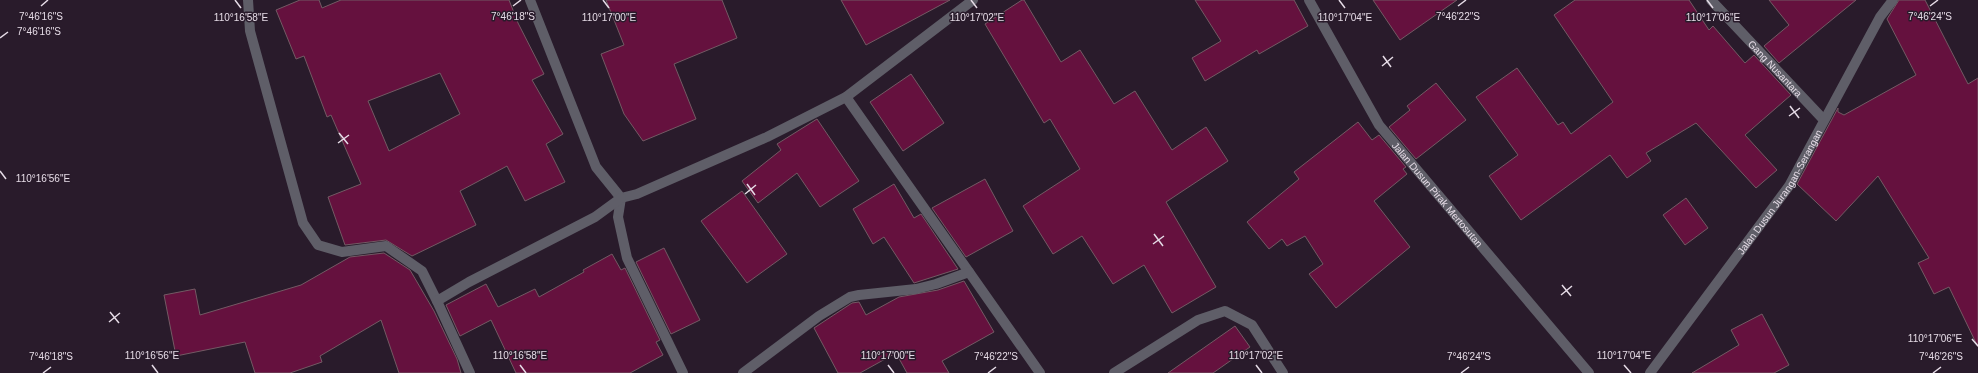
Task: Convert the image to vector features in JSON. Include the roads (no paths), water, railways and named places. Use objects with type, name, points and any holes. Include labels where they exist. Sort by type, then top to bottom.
[{"type":"street","points":[[248,0],[250,31],[303,223],[318,245],[342,252],[386,246],[422,271],[470,373]]},
{"type":"street","points":[[530,0],[596,166],[621,198],[618,217],[627,258],[683,373]]},
{"type":"street","points":[[437,301],[469,282],[595,217],[621,198],[637,194],[768,137],[846,97],[973,0]]},
{"type":"street","name":"Jalan Dusun Pirak Mertosutan","points":[[1309,0],[1378,125],[1589,373]]},
{"type":"street","name":"Gang Nusantara","points":[[1711,0],[1823,119]]},
{"type":"street","name":"Jalan Dusun Jurangan-Serangan","points":[[1650,373],[1789,186],[1823,119],[1880,17],[1892,0]]},
{"type":"street","points":[[846,97],[1040,373]]},
{"type":"street","points":[[743,373],[819,316],[850,298],[859,295],[916,289],[936,284],[969,272]]},
{"type":"street","points":[[1114,373],[1198,320],[1225,311],[1252,325],[1283,373]]}]
